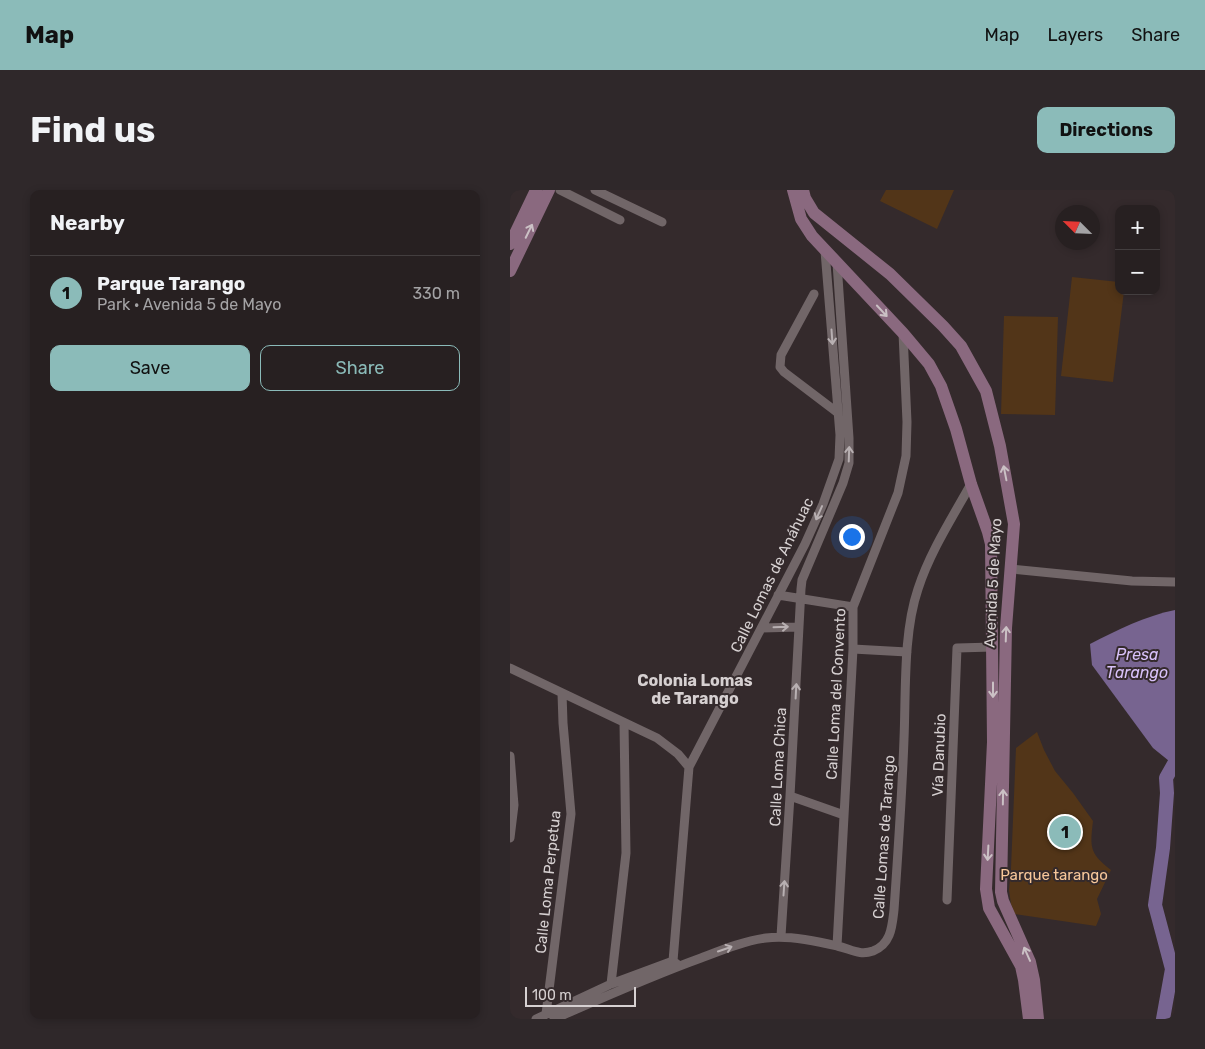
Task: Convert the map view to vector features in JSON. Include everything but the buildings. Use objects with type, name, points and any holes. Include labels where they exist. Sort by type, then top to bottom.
[{"type":"main road","points":[[510,244],[536,190]]},
{"type":"main road","points":[[510,271],[549,190]]},
{"type":"main road","name":"Avenida 5 de Mayo","points":[[793,190],[801,219],[812,236],[903,333],[929,364],[942,386],[971,484],[985,520],[991,544],[993,648],[993,742],[986,889],[989,908],[1021,966],[1029,1019]]},
{"type":"main road","points":[[804,194],[807,214],[837,263]]},
{"type":"main road","name":"Avenida 5 de Mayo","points":[[804,194],[814,213],[822,221],[890,274],[943,326],[961,346],[986,390],[1000,446],[1014,524],[1006,628],[1001,892],[1003,901],[1030,962],[1038,1019]]},
{"type":"street","points":[[560,190],[620,220]]},
{"type":"street","points":[[595,190],[662,222]]},
{"type":"street","name":"Calle Lomas de Anáhuac","points":[[676,963],[689,767],[804,544],[839,459],[840,435],[825,251]]},
{"type":"street","name":"Calle Lomas de Anáhuac","points":[[800,599],[802,580],[834,508],[849,463],[837,263]]},
{"type":"street","points":[[814,294],[781,355],[780,367],[838,413]]},
{"type":"street","name":"Calle Loma del Convento","points":[[837,946],[853,649],[853,606],[898,493],[906,456],[907,422],[903,333]]},
{"type":"street","name":"Calle Lomas de Tarango","points":[[550,1016],[676,963],[764,938],[781,936],[837,946],[862,954],[883,946],[888,940],[894,910],[904,761],[907,652],[913,609],[918,589],[930,559],[971,484]]},
{"type":"street","points":[[1012,569],[1132,581],[1175,582]]},
{"type":"street","points":[[778,595],[853,606]]},
{"type":"street","name":"Calle Loma Chica","points":[[781,936],[800,599]]},
{"type":"street","points":[[762,628],[799,627]]},
{"type":"street","name":"Vía Danubio","points":[[947,900],[957,648],[993,648]]},
{"type":"street","points":[[853,649],[907,652]]},
{"type":"street","points":[[510,668],[657,738],[678,754],[689,767]]},
{"type":"street","name":"Calle Loma Perpetua","points":[[550,1016],[571,814],[562,693]]},
{"type":"street","points":[[611,984],[626,853],[624,723]]},
{"type":"street","points":[[510,756],[514,805],[510,838]]},
{"type":"street","points":[[790,796],[844,815]]},
{"type":"street","points":[[536,1019],[550,1016],[611,984],[676,963]]},
{"type":"green space","points":[[886,190],[954,190],[937,229],[880,201]]},
{"type":"green space","points":[[1072,277],[1115,282],[1115,295],[1124,295],[1113,382],[1061,376]]},
{"type":"green space","points":[[1004,316],[1058,317],[1055,415],[1001,414]]},
{"type":"green space","name":"Parque tarango","points":[[1037,732],[1055,771],[1093,821],[1091,837],[1093,849],[1098,859],[1111,870],[1097,899],[1101,914],[1096,926],[1015,914],[1011,904],[1009,890],[1016,748]]},
{"type":"water","name":"Presa Tarango","points":[[1175,610],[1174,765],[1153,748],[1092,665],[1090,644],[1142,620]]},
{"type":"waterway","points":[[1163,1019],[1172,969],[1155,905],[1163,848],[1167,793],[1166,778],[1175,762]]},
{"type":"place","name":"Parque Tarango","points":[[1065,832]]},
{"type":"district","name":"Colonia Lomas de Tarango","points":[[695,689]]}]
